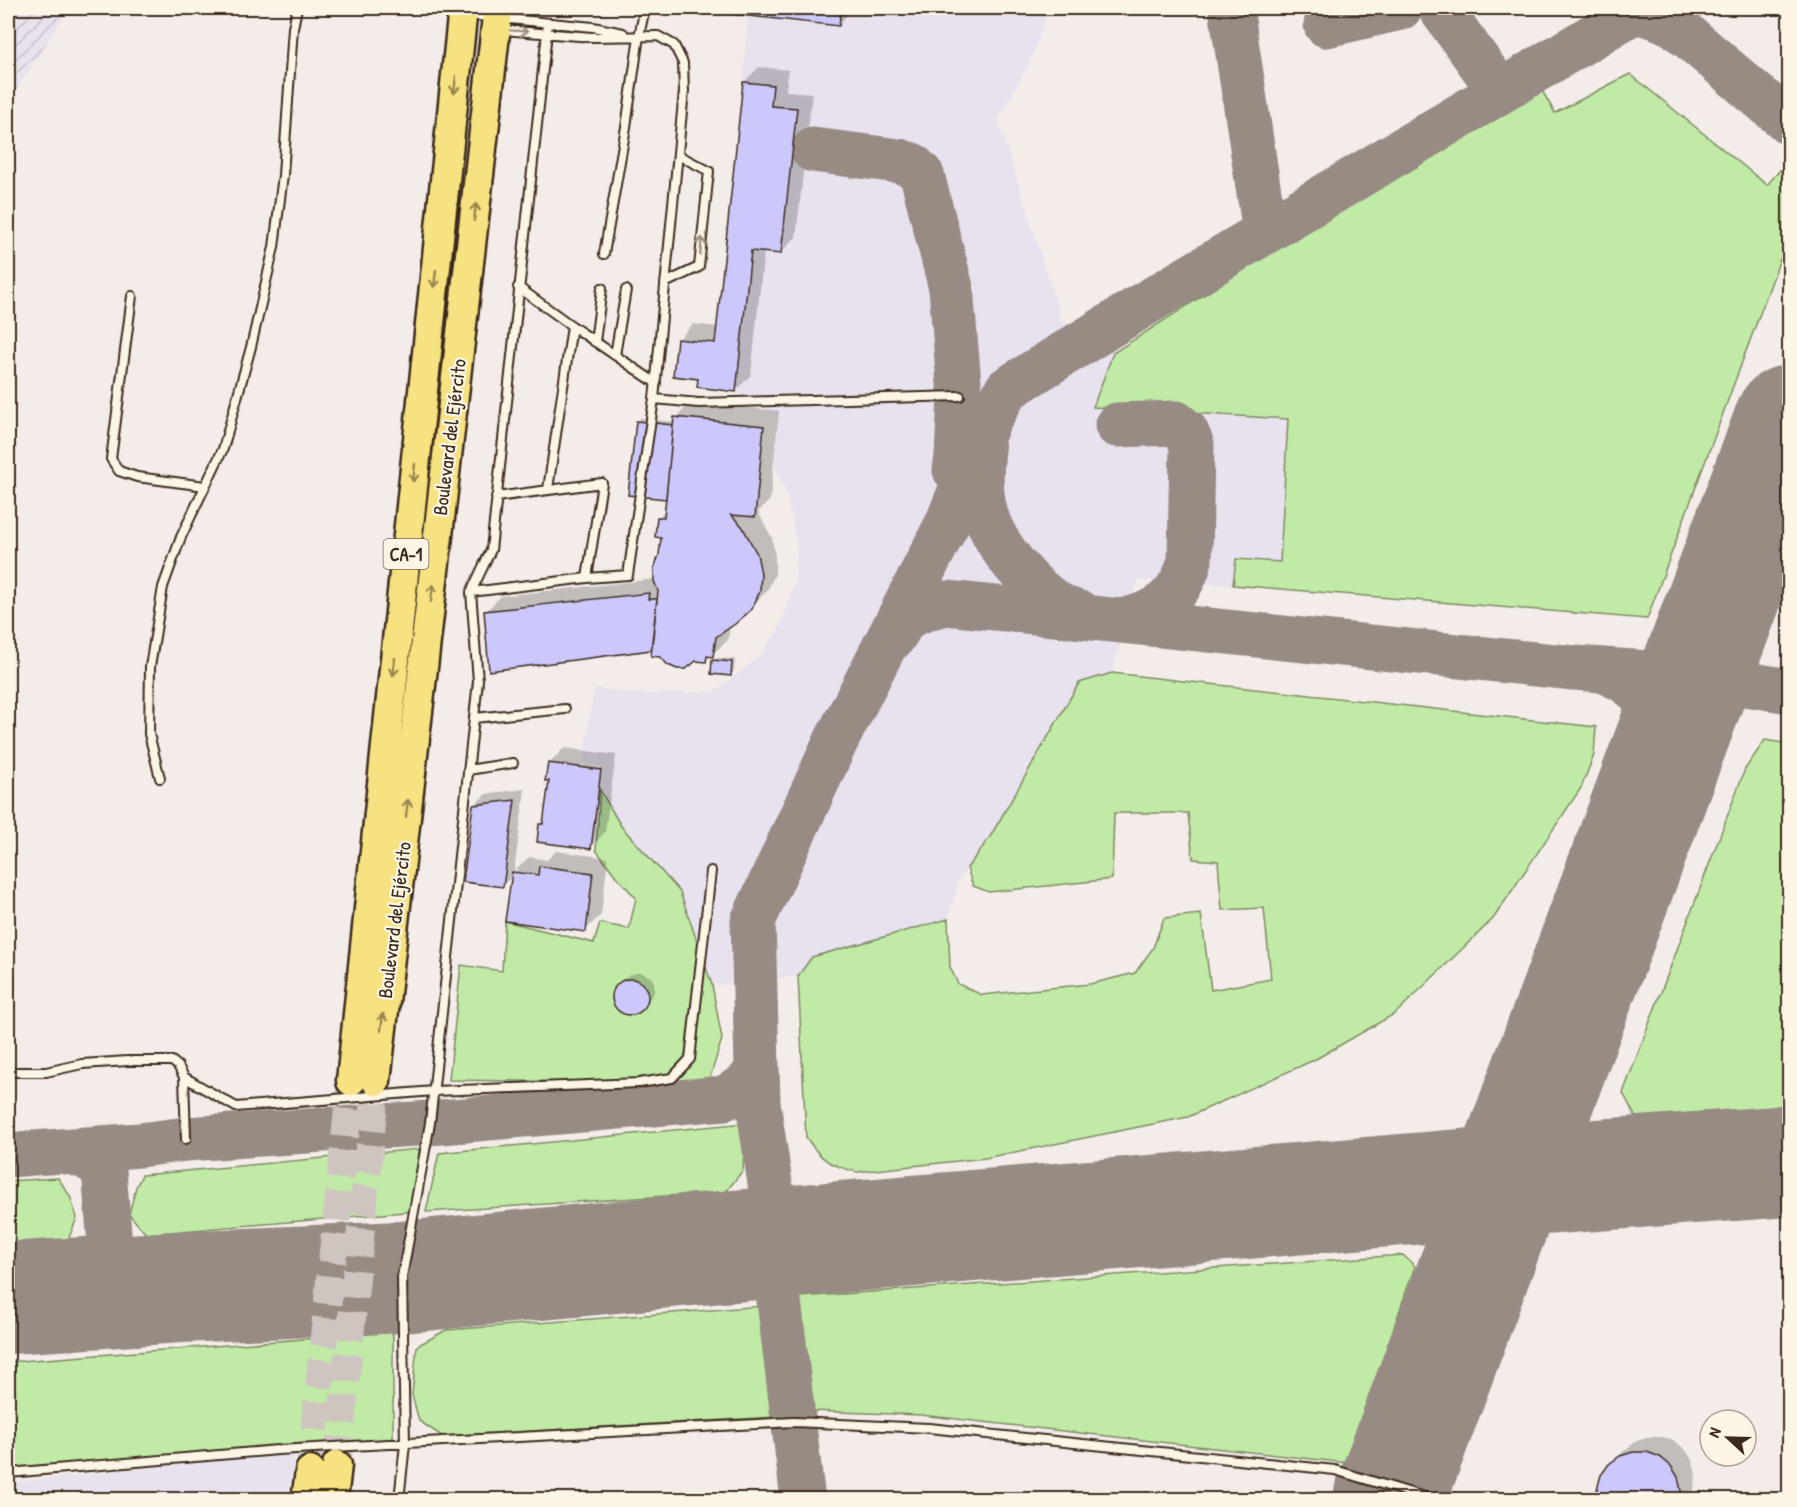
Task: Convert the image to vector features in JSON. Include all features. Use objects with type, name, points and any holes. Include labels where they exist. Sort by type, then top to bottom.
[{"type":"highway","name":"Boulevard del Ejército","points":[[363,1081],[479,20]]},
{"type":"highway","points":[[306,1500],[324,1468],[333,1500]]},
{"type":"lane","points":[[160,778],[149,734],[150,667],[163,587],[181,537],[223,449],[251,347],[274,247],[283,175],[293,28],[297,8]]},
{"type":"lane","points":[[604,254],[645,8]]},
{"type":"lane","points":[[479,20],[593,27],[639,36]]},
{"type":"lane","points":[[471,592],[628,575],[656,383],[684,91],[683,63],[674,45],[658,36],[592,37],[547,33],[479,20]]},
{"type":"lane","points":[[399,1500],[405,1444],[402,1277],[430,1123],[478,681],[471,592],[491,550],[548,23]]},
{"type":"lane","points":[[665,283],[699,267],[709,171],[678,155]]},
{"type":"lane","points":[[518,287],[656,383]]},
{"type":"lane","points":[[595,342],[602,288]]},
{"type":"lane","points":[[615,356],[627,290]]},
{"type":"lane","points":[[132,297],[111,459],[119,471],[137,477],[204,486]]},
{"type":"lane","points":[[548,489],[572,326]]},
{"type":"lane","points":[[654,399],[699,403],[960,396]]},
{"type":"lane","points":[[496,497],[602,483],[587,578]]},
{"type":"lane","points":[[474,718],[565,709]]},
{"type":"lane","points":[[468,770],[513,763]]},
{"type":"lane","points":[[184,1077],[236,1107],[434,1091],[639,1083],[672,1078],[690,1059],[711,871]]},
{"type":"lane","points":[[8,1072],[46,1072],[82,1064],[172,1061],[184,1077],[186,1139]]},
{"type":"lane","points":[[8,1473],[278,1450],[794,1422],[929,1428],[1335,1470],[1434,1500]]},
{"type":"shaded area","points":[[8,8],[69,8],[8,102]]},
{"type":"shaded area","points":[[841,8],[1049,8],[1030,62],[998,119],[1061,320],[1113,353],[1094,406],[1288,419],[1280,562],[1237,559],[1233,585],[1138,580],[1112,673],[1079,683],[990,837],[959,879],[948,919],[812,957],[798,976],[712,985],[680,892],[621,826],[600,790],[603,767],[583,762],[594,688],[635,694],[714,692],[760,656],[781,626],[795,581],[797,544],[787,496],[774,464],[778,416],[736,392],[751,251],[782,253],[797,109],[771,106],[773,85],[743,82],[748,16],[839,26]]},
{"type":"shaded area","points":[[295,1452],[288,1499],[8,1499],[8,1483]]},
{"type":"green space","points":[[1630,74],[1767,185],[1780,170],[1790,177],[1789,235],[1647,619],[1233,585],[1236,559],[1280,562],[1288,419],[1093,407],[1113,353],[1537,82],[1555,113]]},
{"type":"green space","points":[[1112,673],[1596,727],[1594,755],[1581,788],[1493,919],[1396,1013],[1316,1059],[1188,1117],[985,1158],[857,1172],[827,1161],[806,1137],[798,976],[812,957],[948,919],[950,967],[958,984],[982,995],[1090,984],[1135,973],[1153,948],[1164,918],[1201,914],[1211,990],[1271,979],[1264,908],[1222,910],[1218,861],[1193,859],[1188,813],[1114,813],[1112,879],[989,892],[973,886],[967,868],[990,837],[1079,683]]},
{"type":"green space","points":[[1765,740],[1789,744],[1789,1104],[1668,1127],[1637,1120],[1623,1093],[1745,769]]},
{"type":"green space","points":[[600,790],[621,826],[680,892],[712,985],[722,1039],[708,1084],[449,1080],[461,965],[502,971],[505,921],[594,943],[600,923],[629,929],[636,898],[596,850]]},
{"type":"green space","points":[[745,1123],[743,1170],[726,1192],[426,1212],[439,1153]]},
{"type":"green space","points":[[419,1149],[416,1211],[146,1234],[129,1214],[136,1187],[142,1175]]},
{"type":"green space","points":[[58,1178],[70,1196],[77,1218],[68,1240],[8,1244],[8,1181]]},
{"type":"green space","points":[[1403,1255],[1415,1266],[1347,1463],[921,1415],[811,1411],[799,1297]]},
{"type":"green space","points":[[764,1306],[777,1417],[442,1436],[419,1421],[412,1395],[417,1346],[446,1330]]},
{"type":"green space","points":[[393,1332],[393,1439],[8,1469],[8,1362]]},
{"type":"building","points":[[678,8],[841,8],[839,26]]},
{"type":"building","points":[[743,82],[773,85],[771,106],[797,108],[781,254],[751,251],[736,392],[697,387],[698,379],[673,376],[677,339],[715,343]]},
{"type":"building","points":[[674,417],[764,426],[755,517],[731,515],[742,526],[757,554],[761,573],[760,591],[752,609],[716,637],[713,657],[707,656],[706,662],[696,661],[686,669],[677,669],[668,665],[660,657],[651,656],[658,591],[654,581],[654,568],[659,555],[661,538],[655,537],[657,517],[664,517]]},
{"type":"building","points":[[636,421],[673,425],[666,499],[628,495]]},
{"type":"building","points":[[649,593],[648,599],[657,599],[651,650],[489,671],[484,611]]},
{"type":"building","points":[[712,660],[732,662],[731,676],[711,674]]},
{"type":"building","points":[[548,763],[601,770],[591,849],[537,842],[539,824],[543,824],[549,781],[545,781]]},
{"type":"building","points":[[515,800],[503,887],[463,882],[473,805]]},
{"type":"building","points":[[539,866],[593,873],[586,932],[505,921],[512,872],[538,875]]},
{"type":"building","points":[[630,979],[643,984],[648,997],[643,1010],[630,1015],[617,1010],[612,997],[617,984]]},
{"type":"building","points":[[1633,1452],[1647,1452],[1660,1457],[1671,1466],[1678,1477],[1680,1500],[1597,1500],[1601,1475],[1609,1464],[1620,1456]]},
{"type":"taxiway","points":[[1231,8],[1265,232]]},
{"type":"taxiway","points":[[1326,25],[1400,8]]},
{"type":"taxiway","points":[[1440,8],[1500,91]]},
{"type":"taxiway","points":[[833,1238],[808,1232],[790,1224],[779,1213],[772,1197],[758,1103],[753,921],[836,741],[947,524],[988,422],[1007,389],[1148,302],[1640,8]]},
{"type":"taxiway","points":[[1632,12],[1655,16],[1676,26],[1790,123]]},
{"type":"taxiway","points":[[813,150],[899,161],[912,165],[922,175],[951,288],[960,396],[955,470]]},
{"type":"taxiway","points":[[1117,425],[1176,423],[1186,431],[1192,445],[1190,560],[1186,573],[1174,594],[1166,602],[1146,614],[1121,621]]},
{"type":"taxiway","points":[[983,449],[981,478],[983,498],[987,517],[996,539],[1016,566],[1040,591],[1067,609],[1080,613]]},
{"type":"taxiway","points":[[893,638],[906,617],[947,603],[1574,668],[1694,676],[1790,691]]},
{"type":"taxiway","points":[[1601,670],[1626,682],[1648,702],[1659,729],[1661,765]]},
{"type":"taxiway","points":[[8,1155],[140,1145],[186,1139],[430,1123],[725,1098],[747,1084],[756,1071]]},
{"type":"taxiway","points":[[1527,1127],[1540,1160],[1553,1169],[1572,1176]]},
{"type":"taxiway","points":[[1473,1184],[1504,1160],[1527,1127]]},
{"type":"taxiway","points":[[35,1296],[72,1291],[86,1284],[102,1269],[110,1245],[104,1170],[84,1156],[60,1151]]},
{"type":"taxiway","points":[[722,1247],[743,1240],[757,1231],[766,1218],[772,1197]]},
{"type":"taxiway","points":[[772,1243],[803,1500]]},
{"type":"taxiway","points":[[110,1245],[123,1264],[138,1276],[156,1283],[179,1287]]},
{"type":"runway","points":[[1389,1500],[1790,421]]},
{"type":"runway","points":[[8,1298],[179,1287],[402,1277],[722,1247],[1473,1184],[1790,1161]]},
{"type":"tunnel","points":[[310,1471],[351,1081]]},
{"type":"tunnel","points":[[337,1465],[376,1081]]}]
